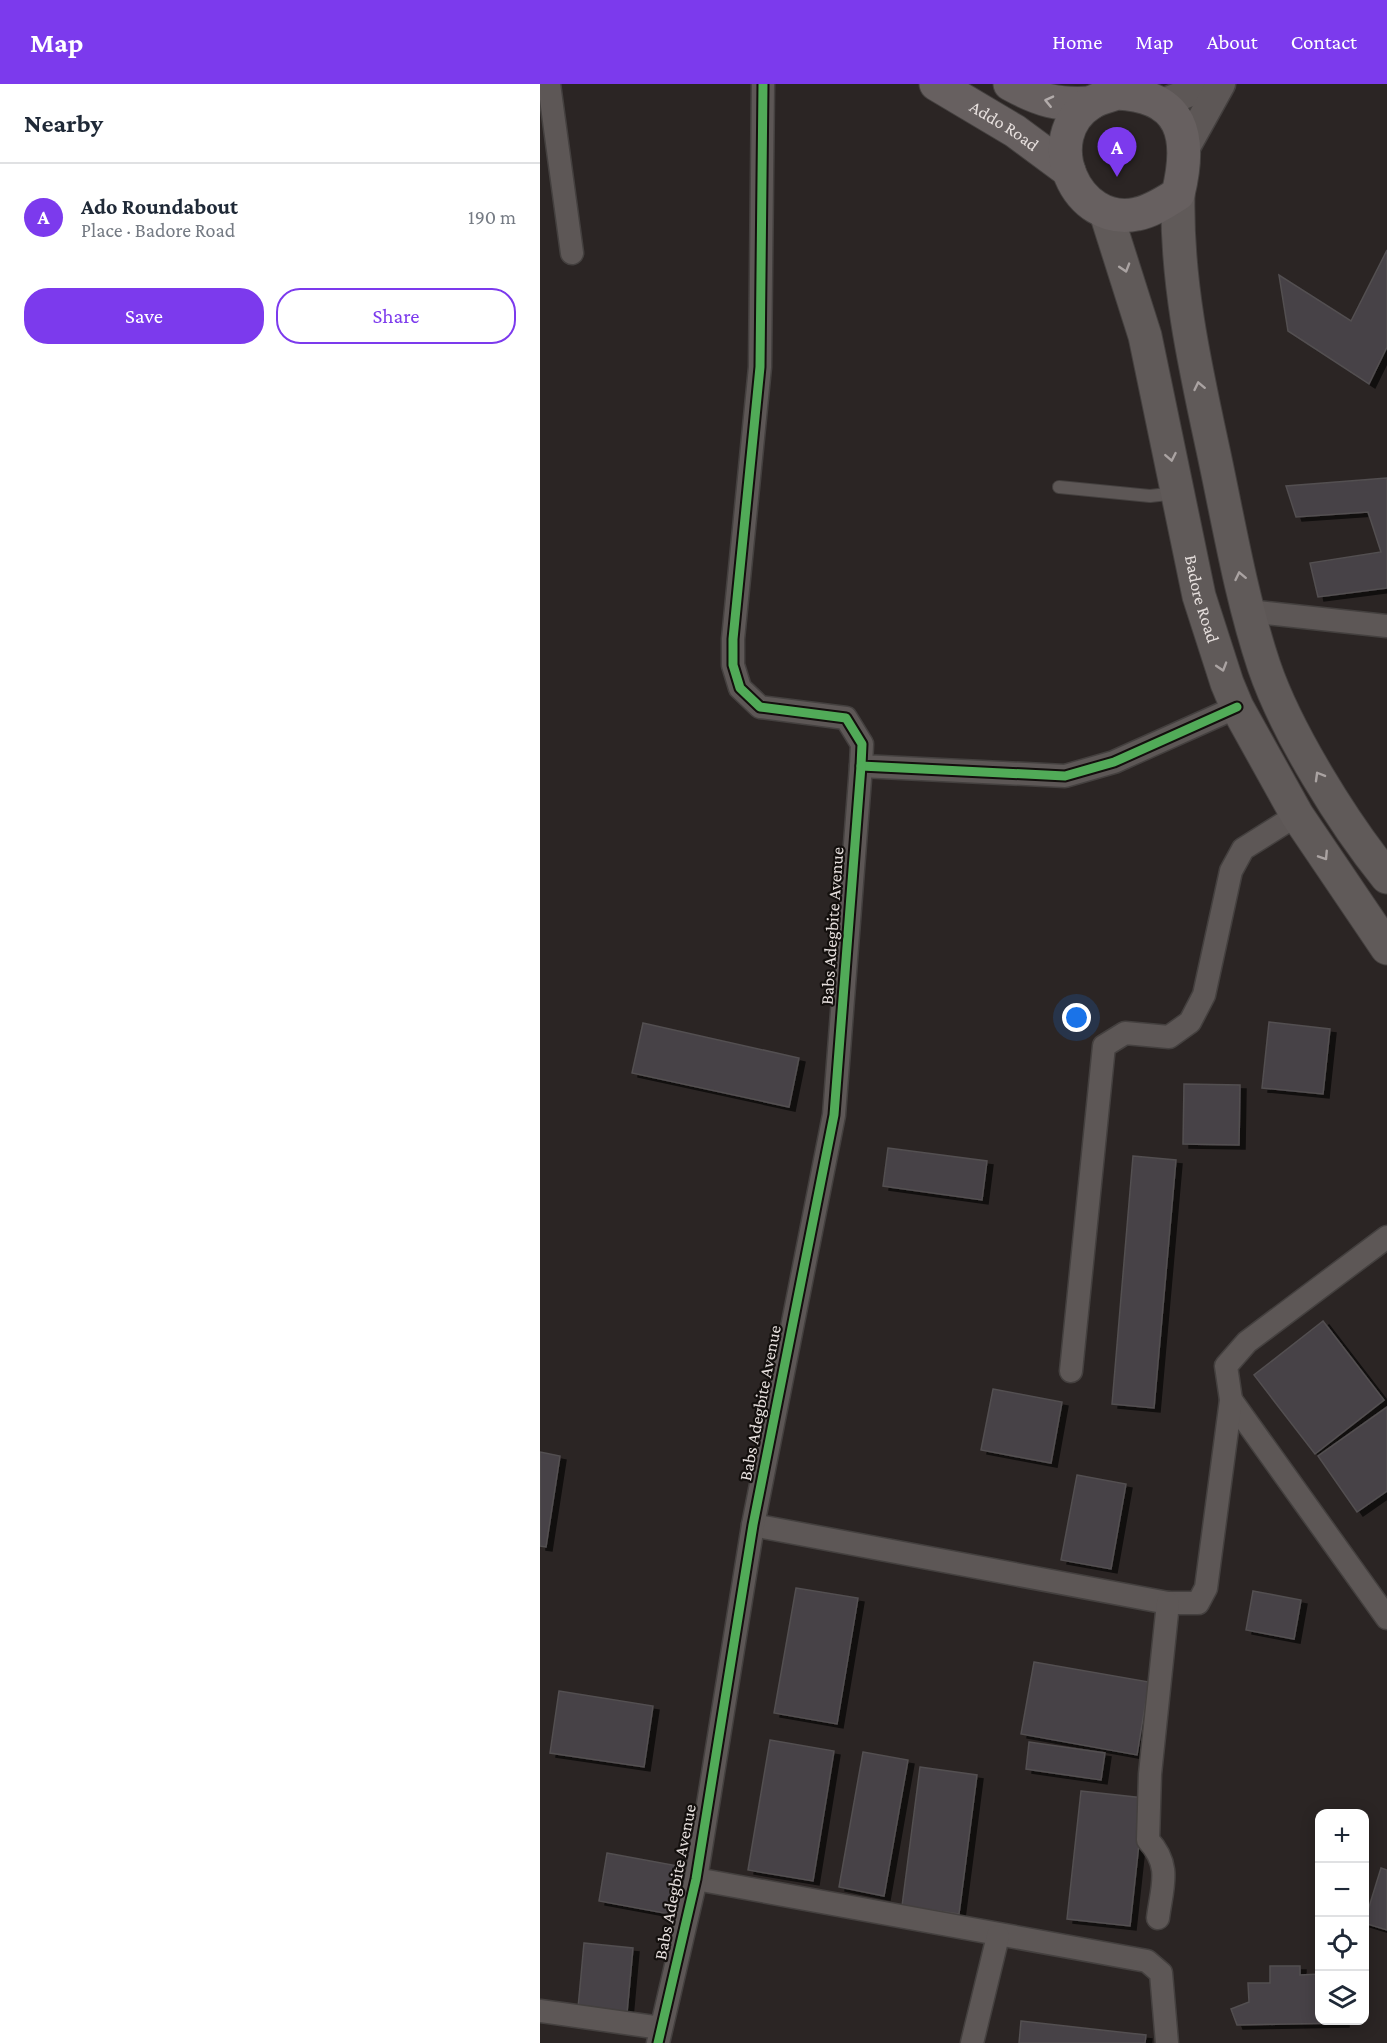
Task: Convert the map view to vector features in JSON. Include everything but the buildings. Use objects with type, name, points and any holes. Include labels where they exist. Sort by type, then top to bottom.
[{"type":"main road","name":"Addo Road","points":[[936,84],[1015,131],[1069,171]]},
{"type":"main road","points":[[1010,84],[1045,102],[1067,105],[1108,93],[1140,94],[1160,104],[1178,123],[1186,147],[1178,194],[1177,232],[1188,333],[1248,611],[1264,666],[1279,703],[1326,787],[1387,877]]},
{"type":"main road","points":[[1108,93],[1070,127],[1065,142],[1064,159],[1082,198],[1106,213],[1121,216],[1150,211],[1178,194]]},
{"type":"main road","name":"Badore Road","points":[[1106,213],[1145,336],[1199,596],[1237,707],[1297,815],[1387,948]]},
{"type":"street","points":[[549,84],[572,253]]},
{"type":"street","name":"Babs Adegbite Avenue","points":[[659,2036],[696,1879],[753,1525],[834,1115],[861,766],[862,744],[846,718],[760,706],[740,688],[733,665],[733,639],[760,368],[763,84]]},
{"type":"street","points":[[1160,104],[1211,84]]},
{"type":"street","points":[[1186,147],[1221,84]]},
{"type":"street","points":[[1248,611],[1387,626]]},
{"type":"street","points":[[861,766],[1065,776],[1114,762],[1237,707]]},
{"type":"street","points":[[1071,1371],[1104,1046],[1125,1033],[1169,1037],[1190,1022],[1204,995],[1231,871],[1243,849],[1297,815]]},
{"type":"street","points":[[753,1525],[1168,1603],[1198,1603],[1206,1587],[1231,1400],[1226,1366],[1247,1342],[1387,1237]]},
{"type":"street","points":[[1231,1400],[1387,1618]]},
{"type":"street","points":[[1158,1918],[1164,1870],[1161,1853],[1148,1840],[1150,1774],[1168,1603]]},
{"type":"street","points":[[696,1879],[998,1936],[1147,1961],[1161,1973],[1167,2043]]},
{"type":"street","points":[[972,2043],[998,1936]]},
{"type":"street","points":[[540,2011],[659,2036]]},
{"type":"lane","points":[[1059,487],[1150,496],[1178,493]]},
{"type":"cycle path","points":[[763,84],[760,367],[733,639],[733,665],[740,688],[760,707],[846,718],[862,744],[861,766],[1065,776],[1114,762],[1237,707]]},
{"type":"cycle path","points":[[658,2043],[696,1879],[753,1525],[834,1115],[861,766]]},
{"type":"place","name":"Ado Roundabout","points":[[1117,177]]}]
